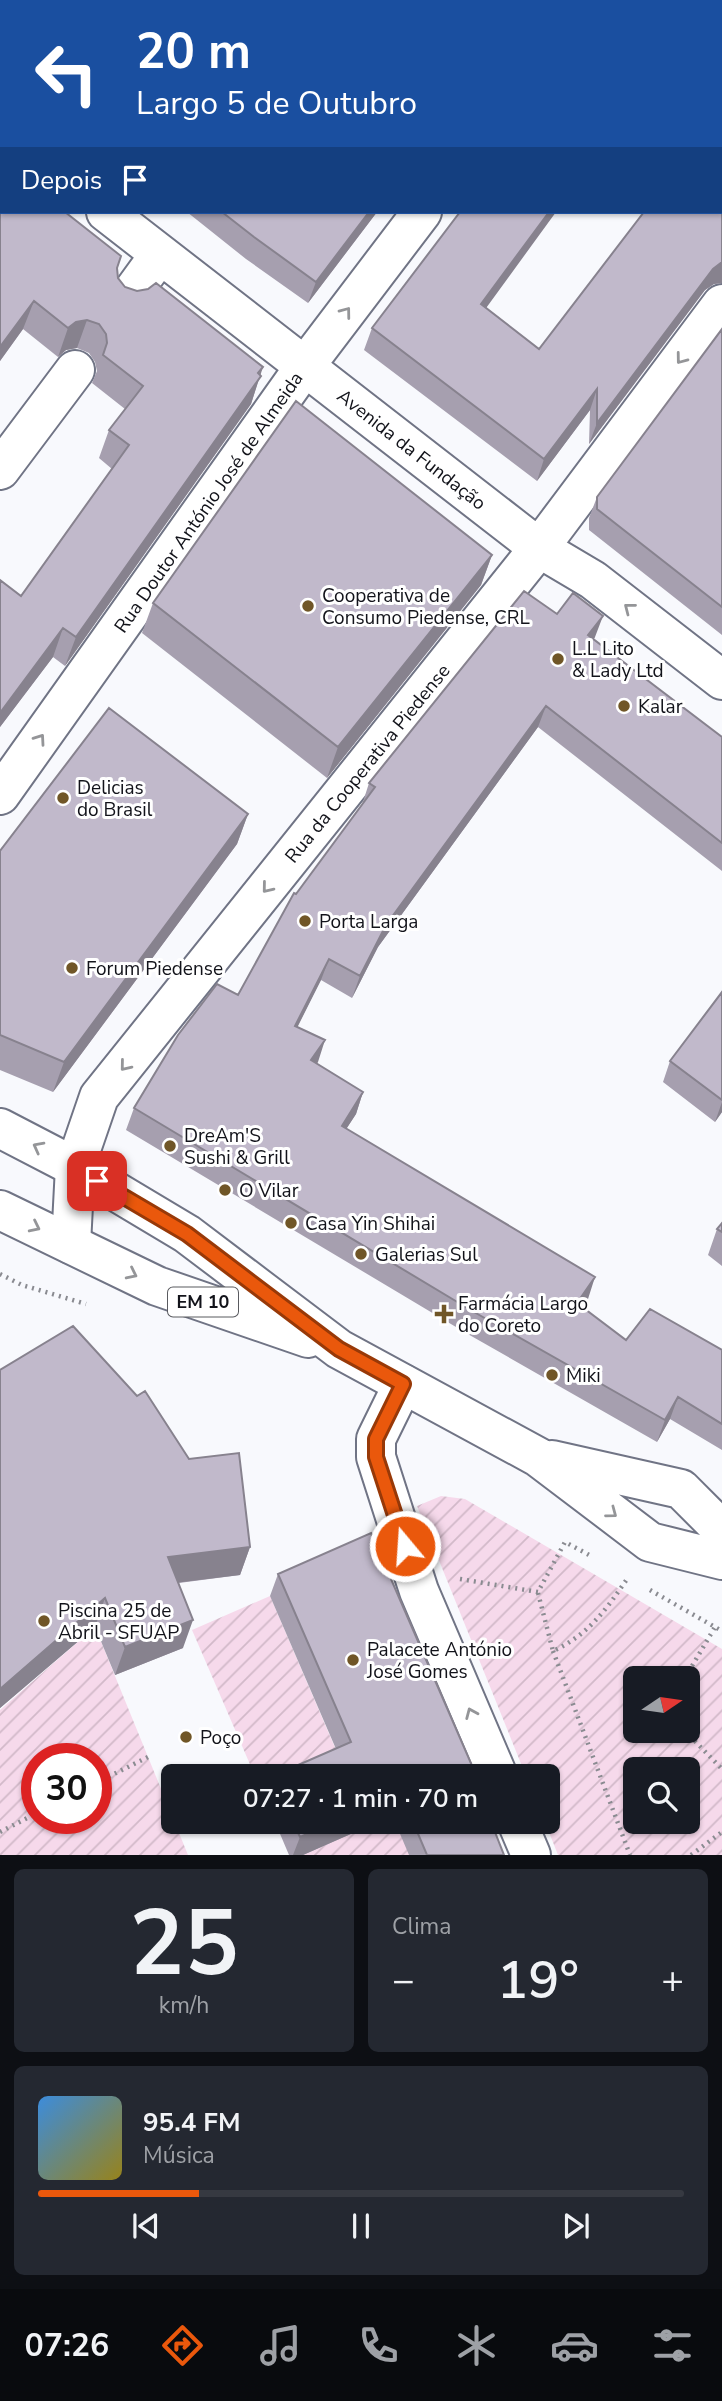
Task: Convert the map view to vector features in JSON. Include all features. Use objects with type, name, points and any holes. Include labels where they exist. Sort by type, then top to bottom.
[{"type":"street","name":"Avenida da Fundação","points":[[109,214],[539,548],[593,580],[722,680]]},
{"type":"street","name":"Rua Doutor António José de Almeida","points":[[0,795],[305,366],[420,214]]},
{"type":"street","points":[[128,298],[160,254]]},
{"type":"street","name":"Rua da Cooperativa Piedense","points":[[71,1244],[75,1167],[99,1097],[539,548],[718,318]]},
{"type":"street","points":[[0,470],[75,370]]},
{"type":"street","name":"EM 10","points":[[0,1128],[75,1167],[187,1234],[339,1349],[538,1457],[650,1542],[722,1560]]},
{"type":"street","name":"EM 10","points":[[0,1210],[158,1286],[339,1349]]},
{"type":"street","points":[[403,1384],[376,1439],[376,1457],[419,1591],[493,1764]]},
{"type":"street","name":"EM 10","points":[[538,1457],[681,1489],[722,1530]]},
{"type":"street","points":[[522,1834],[531,1855]]},
{"type":"path","points":[[596,1559],[565,1542],[538,1592],[553,1651],[630,1855]]},
{"type":"path","points":[[553,1651],[570,1644],[597,1622],[650,1542]]},
{"type":"path","points":[[618,1571],[722,1631]]},
{"type":"path","points":[[419,1591],[460,1579],[538,1592]]},
{"type":"path","points":[[692,1666],[715,1627]]},
{"type":"path","points":[[697,1743],[722,1769]]},
{"type":"path","points":[[112,1775],[148,1757]]},
{"type":"path","points":[[0,1832],[21,1821]]},
{"type":"path","points":[[691,1855],[722,1832]]},
{"type":"shaded area","points":[[441,1496],[465,1499],[722,1649],[722,1855],[558,1855],[550,1834],[560,1834],[560,1764],[521,1764],[417,1506]]},
{"type":"shaded area","points":[[270,1596],[342,1764],[250,1764],[192,1630]]},
{"type":"shaded area","points":[[95,1627],[161,1789],[161,1834],[179,1834],[188,1855],[0,1855],[0,1710]]},
{"type":"shaded area","points":[[350,1834],[417,1834],[409,1855],[303,1855]]},
{"type":"building","points":[[0,214],[68,214],[121,256],[117,268],[118,278],[125,287],[137,291],[148,289],[156,283],[263,367],[258,373],[261,376],[76,637],[63,628],[0,713],[0,580],[21,596],[129,445],[109,430],[143,386],[103,355],[107,343],[106,334],[99,324],[87,320],[76,322],[68,328],[34,301],[0,347]]},
{"type":"building","points":[[225,214],[367,214],[316,282]]},
{"type":"building","points":[[458,214],[548,214],[481,304],[539,349],[642,214],[722,214],[722,262],[713,269],[597,423],[597,389],[544,459],[372,328]]},
{"type":"building","points":[[722,329],[722,607],[597,509],[597,497]]},
{"type":"building","name":"Cooperativa de Consumo Piedense, CRL","points":[[296,401],[492,555],[338,747],[153,603]]},
{"type":"building","points":[[524,591],[557,614],[573,593],[603,616],[588,635],[722,737],[722,843],[546,706],[386,925],[360,976],[329,959],[295,1026],[325,1040],[311,1060],[363,1092],[342,1126],[595,1277],[577,1303],[626,1340],[650,1309],[722,1350],[722,1424],[678,1397],[665,1420],[474,1312],[134,1108],[178,1035],[217,984],[238,995],[294,893],[296,894],[375,787],[369,783]]},
{"type":"building","name":"Forum Piedense","points":[[109,708],[248,814],[64,1062],[0,1035],[0,851]]},
{"type":"building","points":[[722,992],[722,1100],[670,1061]]},
{"type":"building","points":[[73,1326],[137,1396],[145,1391],[189,1459],[239,1453],[250,1547],[168,1557],[193,1620],[125,1647],[105,1598],[0,1689],[0,1370]]},
{"type":"building","name":"Palacete António José Gomes","points":[[371,1533],[471,1764],[301,1764],[351,1742],[278,1574]]},
{"type":"building","points":[[418,1834],[496,1834],[504,1855],[427,1855]]},
{"type":"place","name":"Cooperativa de Consumo Piedense, CRL","points":[[308,606]]},
{"type":"place","name":"L.L Lito & Lady Ltd","points":[[558,659]]},
{"type":"place","name":"Kalar","points":[[624,706]]},
{"type":"place","name":"Delicias do Brasil","points":[[63,798]]},
{"type":"place","name":"Porta Larga","points":[[305,921]]},
{"type":"place","name":"Forum Piedense","points":[[72,968]]},
{"type":"place","name":"DreAm'S Sushi & Grill","points":[[170,1146]]},
{"type":"place","name":"O Vilar","points":[[225,1190]]},
{"type":"place","name":"Casa Yin Shihai","points":[[291,1223]]},
{"type":"place","name":"Galerias Sul","points":[[361,1254]]},
{"type":"place","name":"Farmácia Largo do Coreto","points":[[444,1314]]},
{"type":"place","name":"Miki","points":[[552,1375]]},
{"type":"place","name":"Piscina 25 de Abril - SFUAP","points":[[44,1621]]},
{"type":"place","name":"Palacete António José Gomes","points":[[353,1660]]},
{"type":"place","name":"Poço","points":[[186,1737]]},
{"type":"route","points":[[97,1181],[187,1234],[339,1349],[403,1384],[376,1439],[376,1457],[405,1546]]}]
